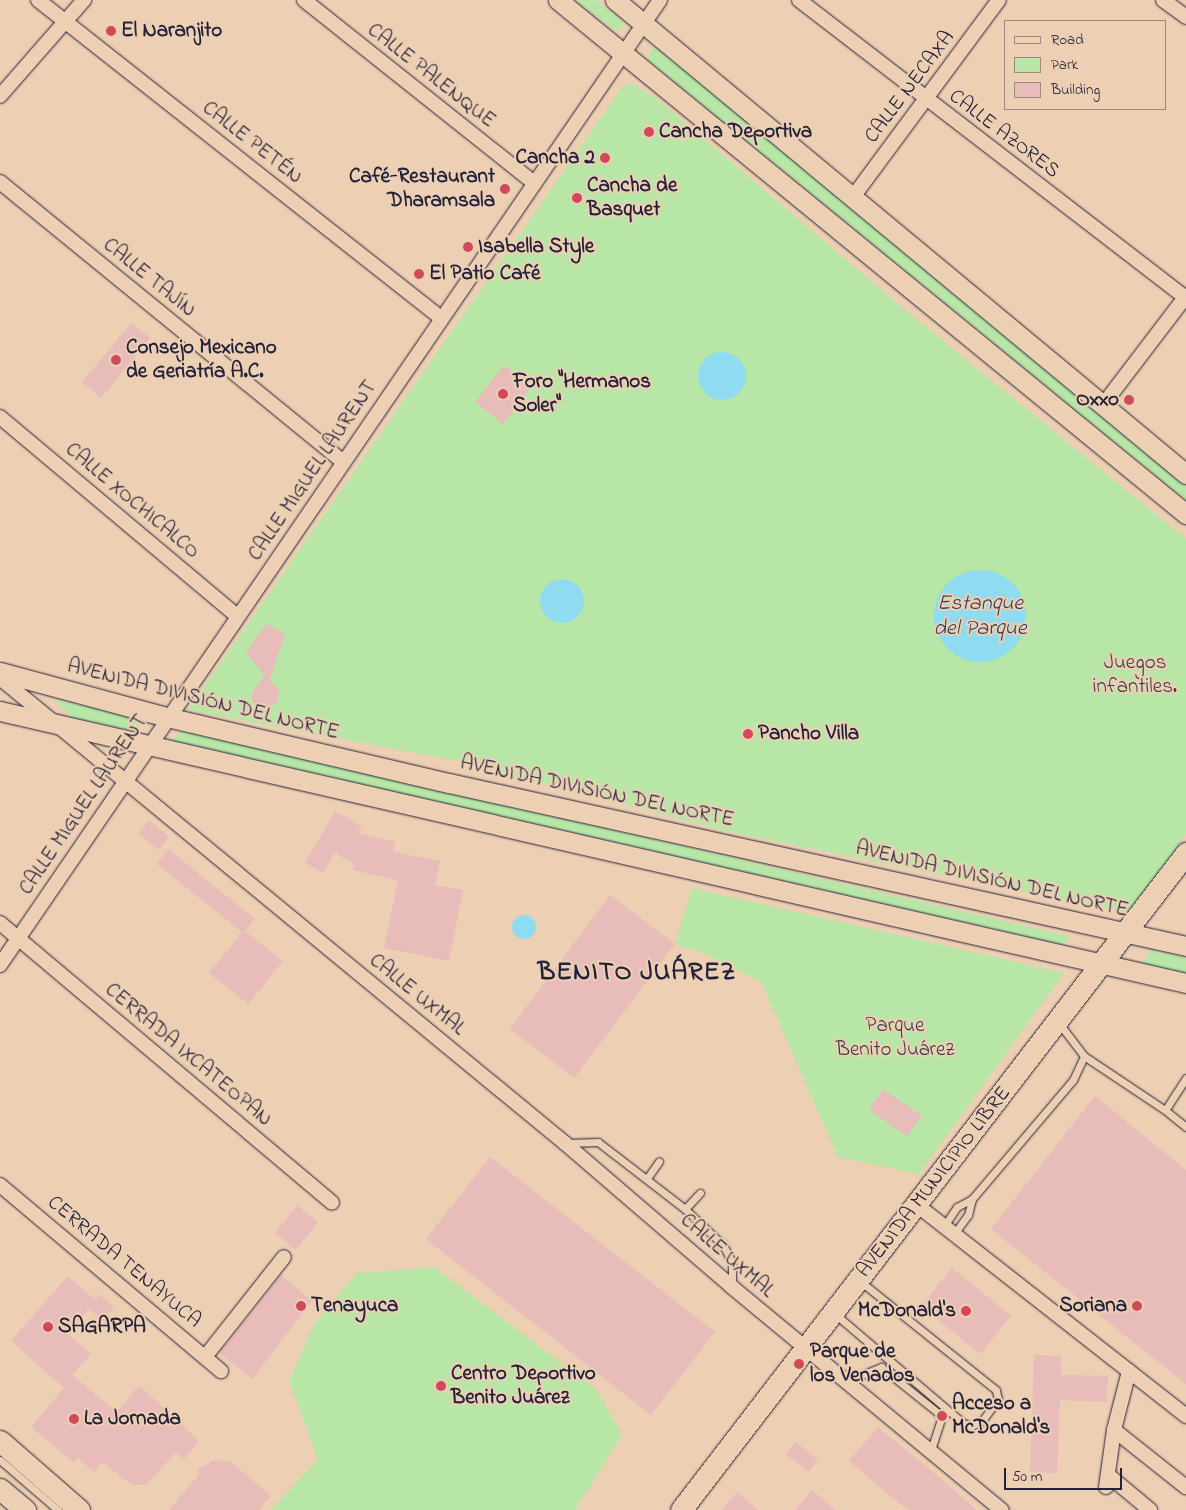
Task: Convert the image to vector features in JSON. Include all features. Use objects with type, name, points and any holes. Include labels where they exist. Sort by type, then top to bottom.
[{"type":"main road","points":[[558,0],[625,52],[1186,514]]},
{"type":"main road","points":[[615,0],[1186,474]]},
{"type":"main road","name":"AVENIDA DIVISIÓN DEL NORTE","points":[[0,672],[167,717],[1186,946]]},
{"type":"main road","points":[[0,711],[1186,983]]},
{"type":"main road","name":"AVENIDA MUNICIPIO LIBRE","points":[[684,1509],[805,1348],[917,1205],[1186,853]]},
{"type":"main road","points":[[0,1441],[80,1510]]},
{"type":"main road","points":[[0,1489],[25,1510]]},
{"type":"street","name":"CALLE PETÉN","points":[[38,0],[441,318]]},
{"type":"street","points":[[0,96],[84,0]]},
{"type":"street","name":"CALLE PALENQUE","points":[[304,0],[534,183]]},
{"type":"street","name":"CALLE MIGUEL LAURENT","points":[[0,965],[167,717],[660,0]]},
{"type":"street","name":"CALLE AZORES","points":[[799,0],[926,100],[1186,297]]},
{"type":"street","name":"CALLE NECAXA","points":[[853,197],[999,0]]},
{"type":"street","points":[[1163,0],[1186,17]]},
{"type":"street","name":"CALLE TAJÍN","points":[[0,182],[343,462]]},
{"type":"street","points":[[1102,405],[1186,297]]},
{"type":"street","name":"CALLE XOCHICALCO","points":[[0,417],[237,616]]},
{"type":"street","name":"CALLE UXMAL","points":[[0,678],[60,724],[125,780],[566,1144],[732,1287],[805,1348],[849,1380],[1002,1510]]},
{"type":"street","name":"CERRADA IXCATEOPAN","points":[[0,923],[332,1203]]},
{"type":"street","name":"CERRADA TENAYUCA","points":[[0,1185],[221,1371]]},
{"type":"street","points":[[917,1205],[1186,1416]]},
{"type":"street","points":[[205,1357],[284,1257]]},
{"type":"street","points":[[1130,1371],[1114,1430],[1107,1481],[1150,1510]]},
{"type":"street","points":[[1114,1430],[1186,1487]]},
{"type":"lane","points":[[1058,1021],[1084,1056],[1165,1110],[1186,1127]]},
{"type":"lane","points":[[949,1230],[957,1207],[972,1199],[1073,1080],[1084,1056]]},
{"type":"lane","points":[[1165,1110],[1186,1078]]},
{"type":"lane","points":[[566,1144],[598,1142],[648,1178],[685,1209],[722,1245],[732,1262],[732,1287]]},
{"type":"lane","points":[[648,1178],[660,1161]]},
{"type":"lane","points":[[685,1209],[700,1193]]},
{"type":"lane","points":[[949,1230],[968,1215],[972,1199]]},
{"type":"lane","points":[[858,1280],[998,1396],[982,1421],[972,1426],[945,1414],[881,1367]]},
{"type":"lane","points":[[832,1313],[884,1356],[945,1414]]},
{"type":"lane","points":[[881,1367],[884,1356]]},
{"type":"lane","points":[[849,1380],[881,1367]]},
{"type":"lane","points":[[931,1449],[945,1414]]},
{"type":"lane","points":[[0,1460],[58,1510]]},
{"type":"green space","points":[[576,0],[596,0],[624,23],[618,32]]},
{"type":"green space","points":[[656,43],[1186,485],[1186,500],[647,59]]},
{"type":"green space","name":"Juegos infantiles.","points":[[631,83],[656,98],[898,304],[1186,539],[1186,834],[1130,913],[730,832],[453,760],[188,710],[623,86]]},
{"type":"green space","points":[[53,700],[145,717],[135,732],[74,718]]},
{"type":"green space","points":[[182,730],[1069,936],[1064,945],[170,742]]},
{"type":"green space","name":"Parque Benito Juárez","points":[[692,888],[1064,973],[919,1174],[838,1157],[761,982],[705,954],[675,944]]},
{"type":"green space","points":[[1152,950],[1186,958],[1186,977],[1140,966]]},
{"type":"green space","name":"Centro Deportivo Benito Juárez","points":[[434,1267],[597,1390],[622,1435],[575,1510],[271,1510],[318,1459],[289,1381],[314,1324],[357,1273]]},
{"type":"water","points":[[722,352],[731,354],[739,359],[744,367],[746,376],[744,385],[739,393],[731,398],[722,400],[713,398],[705,393],[700,385],[698,376],[700,367],[705,359],[713,354]]},
{"type":"water","name":"Estanque del Parque","points":[[980,570],[997,574],[1012,584],[1022,599],[1026,616],[1022,633],[1012,648],[997,658],[980,662],[963,658],[948,648],[938,633],[934,616],[938,599],[948,584],[963,574]]},
{"type":"water","points":[[562,579],[574,583],[580,589],[584,601],[580,613],[574,619],[562,623],[550,619],[544,613],[540,601],[544,589],[550,583]]},
{"type":"water","points":[[524,915],[529,916],[535,922],[535,932],[529,938],[524,939],[519,938],[513,932],[512,927],[513,922],[519,916]]},
{"type":"building","name":"Consejo Mexicano de Geriatría A.C.","points":[[131,323],[150,338],[101,398],[82,382]]},
{"type":"building","name":"Foro \"Hermanos Soler\"","points":[[504,365],[532,386],[503,424],[475,402]]},
{"type":"building","points":[[266,624],[285,634],[270,679],[279,691],[278,700],[272,707],[262,708],[254,704],[251,695],[264,675],[246,652]]},
{"type":"building","points":[[335,811],[362,827],[358,833],[395,842],[393,852],[440,861],[435,885],[463,890],[449,961],[384,948],[398,880],[352,870],[354,864],[335,853],[323,873],[305,863]]},
{"type":"building","points":[[149,820],[169,837],[158,850],[138,833]]},
{"type":"building","points":[[168,849],[255,919],[245,931],[283,961],[248,1004],[209,973],[242,932],[157,864]]},
{"type":"building","points":[[610,895],[675,944],[574,1078],[510,1029]]},
{"type":"building","points":[[883,1089],[922,1116],[907,1136],[869,1110]]},
{"type":"building","name":"Soriana","points":[[1095,1096],[1186,1170],[1186,1384],[991,1229]]},
{"type":"building","points":[[490,1157],[715,1332],[651,1415],[426,1239]]},
{"type":"building","points":[[297,1205],[318,1222],[296,1250],[275,1233]]},
{"type":"building","name":"McDonald's","points":[[952,1268],[1011,1316],[980,1354],[921,1306]]},
{"type":"building","points":[[281,1275],[312,1301],[252,1379],[219,1353]]},
{"type":"building","points":[[68,1276],[95,1300],[100,1294],[114,1307],[103,1320],[89,1309],[68,1334],[91,1354],[72,1375],[117,1412],[139,1385],[199,1441],[184,1459],[176,1452],[146,1485],[132,1485],[102,1462],[94,1472],[78,1458],[74,1463],[31,1427],[64,1388],[11,1341]]},
{"type":"building","points":[[1034,1355],[1061,1356],[1061,1375],[1108,1376],[1107,1402],[1060,1400],[1057,1473],[1030,1472]]},
{"type":"building","points":[[878,1427],[977,1510],[910,1510],[890,1496],[849,1461]]},
{"type":"building","points":[[796,1442],[818,1460],[808,1472],[786,1454]]},
{"type":"building","points":[[214,1460],[231,1462],[271,1496],[259,1510],[169,1510],[200,1473],[197,1470]]},
{"type":"building","points":[[812,1490],[835,1510],[795,1510]]},
{"type":"building","points":[[737,1492],[758,1510],[722,1510]]},
{"type":"place","name":"El Naranjito","points":[[111,31]]},
{"type":"place","name":"Cancha Deportiva","points":[[649,132]]},
{"type":"place","name":"Cancha 2","points":[[605,158]]},
{"type":"place","name":"Café-Restaurant Dharamsala","points":[[505,189]]},
{"type":"place","name":"Cancha de Basquet","points":[[577,198]]},
{"type":"place","name":"Isabella Style","points":[[468,247]]},
{"type":"place","name":"El Patio Café","points":[[419,274]]},
{"type":"place","name":"Consejo Mexicano de Geriatría A.C.","points":[[116,360]]},
{"type":"place","name":"Foro \"Hermanos Soler\"","points":[[503,394]]},
{"type":"place","name":"Oxxo","points":[[1129,400]]},
{"type":"place","name":"Pancho Villa","points":[[748,734]]},
{"type":"place","name":"Tenayuca","points":[[301,1306]]},
{"type":"place","name":"Soriana","points":[[1137,1306]]},
{"type":"place","name":"McDonald's","points":[[966,1311]]},
{"type":"place","name":"SAGARPA","points":[[48,1327]]},
{"type":"place","name":"Parque de los Venados","points":[[799,1364]]},
{"type":"place","name":"Centro Deportivo Benito Juárez","points":[[441,1386]]},
{"type":"place","name":"Acceso a McDonald's","points":[[942,1416]]},
{"type":"place","name":"La Jornada","points":[[74,1419]]},
{"type":"district","name":"BENITO JUÁREZ","points":[[637,974]]}]
